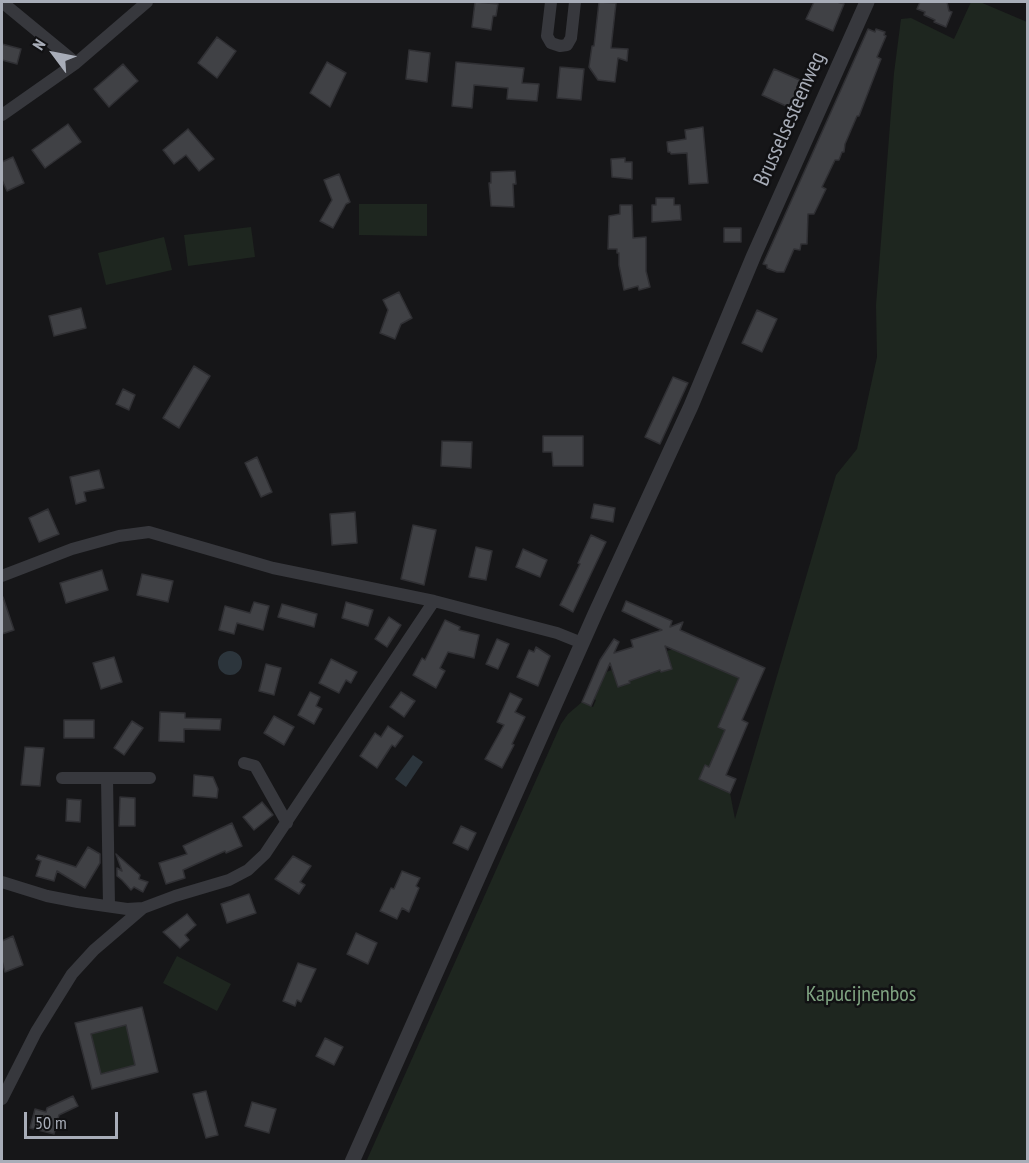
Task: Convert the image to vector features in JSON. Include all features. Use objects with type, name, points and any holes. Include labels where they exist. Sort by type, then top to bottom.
[{"type":"street","points":[[2,2],[76,63]]},
{"type":"street","points":[[2,115],[76,63],[147,2]]},
{"type":"street","points":[[551,2],[547,36],[551,43],[560,46],[567,45],[571,38],[575,2]]},
{"type":"street","name":"Brusselsesteenweg","points":[[352,1161],[582,643],[691,406],[754,255],[867,2]]},
{"type":"street","points":[[2,576],[72,549],[119,536],[149,532],[273,568],[434,601],[557,633],[582,643]]},
{"type":"street","points":[[2,1099],[36,1032],[72,975],[110,935],[143,908],[229,880],[248,870],[265,854],[434,601]]},
{"type":"street","points":[[244,763],[255,766],[287,823]]},
{"type":"street","points":[[62,778],[150,778]]},
{"type":"street","points":[[107,778],[109,906]]},
{"type":"street","points":[[2,882],[46,896],[109,906],[143,908]]},
{"type":"green space","name":"Kapucijnenbos","points":[[971,2],[980,2],[1027,22],[1027,1161],[366,1162],[561,724],[568,714],[582,702],[593,707],[596,700],[594,699],[606,672],[612,670],[618,687],[660,670],[661,672],[672,669],[667,651],[677,648],[682,653],[739,678],[718,726],[725,730],[709,767],[705,766],[699,779],[730,793],[735,819],[836,475],[857,449],[877,357],[876,305],[894,73],[901,19],[911,18],[954,39]]},
{"type":"green space","points":[[359,204],[427,204],[427,236],[359,235]]},
{"type":"green space","points":[[251,227],[255,257],[188,266],[184,235]]},
{"type":"green space","points":[[164,237],[172,270],[106,285],[98,253]]},
{"type":"green space","points":[[177,956],[231,984],[217,1011],[163,983]]},
{"type":"green space","points":[[126,1025],[135,1065],[101,1074],[91,1034]]},
{"type":"shaded area","points":[[230,651],[239,654],[242,663],[239,672],[230,675],[221,672],[218,663],[221,654]]},
{"type":"shaded area","points":[[413,755],[423,762],[406,787],[395,779]]},
{"type":"building","points":[[475,2],[498,4],[491,30],[472,27]]},
{"type":"building","points":[[599,2],[616,3],[611,48],[628,49],[627,61],[618,58],[615,82],[598,80],[589,67]]},
{"type":"building","points":[[814,2],[844,4],[833,31],[806,19]]},
{"type":"building","points":[[920,2],[947,2],[949,11],[952,12],[946,27],[934,22],[935,20],[924,15],[925,12],[917,9]]},
{"type":"building","points":[[868,29],[885,32],[886,36],[877,57],[881,59],[859,116],[845,144],[844,152],[839,160],[835,160],[822,187],[826,189],[814,214],[808,214],[807,244],[801,244],[800,250],[794,249],[784,272],[777,272],[763,264]]},
{"type":"building","points":[[217,37],[236,51],[217,78],[198,63]]},
{"type":"building","points":[[2,44],[21,49],[17,64],[2,60]]},
{"type":"building","points":[[409,50],[430,53],[427,82],[406,79]]},
{"type":"building","points":[[327,62],[346,73],[330,107],[310,93]]},
{"type":"building","points":[[456,62],[524,68],[522,83],[539,84],[537,101],[507,99],[508,88],[474,85],[472,108],[452,106]]},
{"type":"building","points":[[123,64],[138,81],[109,107],[94,89]]},
{"type":"building","points":[[560,67],[584,69],[581,100],[557,98]]},
{"type":"building","points":[[774,69],[809,84],[797,111],[762,95]]},
{"type":"building","points":[[68,124],[81,142],[45,168],[32,150]]},
{"type":"building","points":[[703,127],[708,183],[689,184],[687,153],[671,154],[668,152],[667,142],[686,139],[685,130]]},
{"type":"building","points":[[188,129],[214,159],[199,171],[186,155],[174,164],[163,150]]},
{"type":"building","points":[[13,157],[24,183],[7,191],[2,180],[2,162]]},
{"type":"building","points":[[625,158],[625,162],[632,162],[632,179],[612,177],[611,159]]},
{"type":"building","points":[[515,171],[514,207],[491,206],[489,183],[491,183],[491,172]]},
{"type":"building","points":[[339,174],[350,202],[346,204],[333,228],[320,221],[332,200],[324,180]]},
{"type":"building","points":[[656,198],[674,198],[674,205],[680,205],[681,220],[652,222],[652,205],[656,205]]},
{"type":"building","points":[[620,205],[632,205],[633,238],[646,237],[646,271],[650,287],[639,290],[638,286],[624,290],[619,253],[617,249],[608,249],[609,216],[620,214]]},
{"type":"building","points":[[724,228],[741,228],[741,242],[724,242]]},
{"type":"building","points":[[399,292],[412,318],[401,324],[395,339],[380,333],[388,310],[383,300]]},
{"type":"building","points":[[81,308],[86,328],[54,336],[49,316]]},
{"type":"building","points":[[757,310],[777,319],[762,352],[742,343]]},
{"type":"building","points":[[194,366],[210,376],[179,428],[163,418]]},
{"type":"building","points":[[673,377],[688,383],[660,444],[645,437]]},
{"type":"building","points":[[123,389],[135,395],[129,410],[116,404]]},
{"type":"building","points":[[543,436],[583,436],[583,466],[553,466],[552,452],[543,452]]},
{"type":"building","points":[[442,441],[472,442],[471,468],[441,466]]},
{"type":"building","points":[[257,457],[272,492],[261,497],[245,463]]},
{"type":"building","points":[[99,470],[104,488],[84,492],[86,501],[76,504],[70,477]]},
{"type":"building","points":[[594,504],[615,508],[613,522],[591,518]]},
{"type":"building","points":[[48,509],[59,534],[39,542],[29,518]]},
{"type":"building","points":[[355,512],[357,543],[332,545],[330,514]]},
{"type":"building","points":[[413,525],[436,530],[424,585],[401,579]]},
{"type":"building","points":[[591,535],[606,542],[573,612],[560,605]]},
{"type":"building","points":[[476,547],[492,551],[486,580],[469,577]]},
{"type":"building","points":[[523,549],[547,560],[540,577],[516,567]]},
{"type":"building","points":[[102,570],[108,590],[66,603],[60,583]]},
{"type":"building","points":[[142,574],[173,581],[168,602],[137,595]]},
{"type":"building","points":[[2,598],[14,630],[2,634]]},
{"type":"building","points":[[626,601],[672,621],[670,627],[683,622],[680,630],[765,668],[742,720],[748,723],[726,775],[736,779],[730,793],[699,779],[705,765],[709,767],[725,730],[718,727],[739,678],[665,646],[672,669],[661,672],[660,670],[618,687],[610,663],[591,706],[582,702],[600,660],[614,639],[619,642],[614,653],[633,647],[631,640],[662,630],[622,611]]},
{"type":"building","points":[[254,602],[269,606],[263,630],[237,623],[234,634],[219,630],[225,606],[250,613]]},
{"type":"building","points":[[346,602],[373,610],[368,626],[342,618]]},
{"type":"building","points":[[282,604],[317,614],[314,627],[278,617]]},
{"type":"building","points":[[389,617],[401,625],[387,647],[375,639]]},
{"type":"building","points":[[445,620],[460,627],[459,630],[479,635],[474,658],[448,652],[440,668],[445,671],[436,688],[413,675],[422,658],[425,660]]},
{"type":"building","points":[[497,639],[509,644],[498,669],[486,664]]},
{"type":"building","points":[[536,647],[550,656],[538,686],[517,677],[529,650],[534,652]]},
{"type":"building","points":[[114,657],[122,682],[101,689],[93,663]]},
{"type":"building","points":[[331,659],[357,672],[351,683],[346,680],[339,693],[319,683]]},
{"type":"building","points":[[266,664],[281,668],[274,695],[259,691]]},
{"type":"building","points":[[310,692],[320,697],[316,706],[322,709],[314,724],[298,715]]},
{"type":"building","points":[[401,692],[415,701],[404,717],[390,707]]},
{"type":"building","points":[[510,693],[522,699],[515,712],[525,717],[502,768],[485,759],[504,725],[497,722]]},
{"type":"building","points":[[160,712],[185,713],[185,718],[221,719],[220,730],[184,729],[184,742],[159,741]]},
{"type":"building","points":[[274,716],[294,727],[284,745],[264,733]]},
{"type":"building","points":[[64,720],[94,720],[94,738],[64,738]]},
{"type":"building","points":[[132,721],[143,728],[124,755],[114,748]]},
{"type":"building","points":[[388,726],[403,736],[395,747],[392,745],[377,768],[360,756],[375,733],[381,737]]},
{"type":"building","points":[[25,747],[44,748],[40,786],[21,785]]},
{"type":"building","points":[[194,775],[213,777],[218,789],[217,798],[193,796]]},
{"type":"building","points":[[120,797],[135,798],[135,826],[119,826]]},
{"type":"building","points":[[67,799],[81,800],[80,822],[66,821]]},
{"type":"building","points":[[262,802],[273,815],[254,830],[243,817]]},
{"type":"building","points":[[232,823],[242,846],[183,870],[185,878],[166,884],[159,863],[187,854],[183,846]]},
{"type":"building","points":[[461,826],[476,833],[468,850],[453,843]]},
{"type":"building","points":[[88,847],[100,854],[100,863],[85,888],[57,871],[54,881],[36,876],[41,861],[36,859],[38,855],[76,867]]},
{"type":"building","points":[[116,854],[140,875],[139,879],[148,882],[143,892],[134,887],[131,890],[117,876],[117,868],[122,871]]},
{"type":"building","points":[[293,856],[311,866],[300,882],[305,885],[299,894],[275,879]]},
{"type":"building","points":[[402,871],[420,878],[416,886],[419,888],[409,912],[402,908],[397,919],[380,911]]},
{"type":"building","points":[[249,894],[256,913],[227,923],[221,904]]},
{"type":"building","points":[[187,914],[196,925],[185,935],[189,940],[180,948],[163,932]]},
{"type":"building","points":[[356,933],[377,943],[368,964],[347,954]]},
{"type":"building","points":[[13,936],[23,965],[5,972],[2,961],[2,941]]},
{"type":"building","points":[[298,963],[316,969],[301,1002],[297,1000],[295,1006],[283,1001]]},
{"type":"building","points":[[142,1007],[158,1072],[92,1089],[75,1023]],"holes":[[[126,1025],[135,1065],[101,1074],[91,1034]]]},
{"type":"building","points":[[325,1038],[343,1047],[334,1065],[316,1056]]},
{"type":"building","points":[[206,1091],[218,1135],[206,1138],[193,1094]]},
{"type":"building","points":[[73,1096],[78,1106],[59,1115],[54,1134],[30,1128],[35,1109],[46,1112],[47,1108]]},
{"type":"building","points":[[252,1102],[276,1109],[269,1133],[245,1126]]}]
